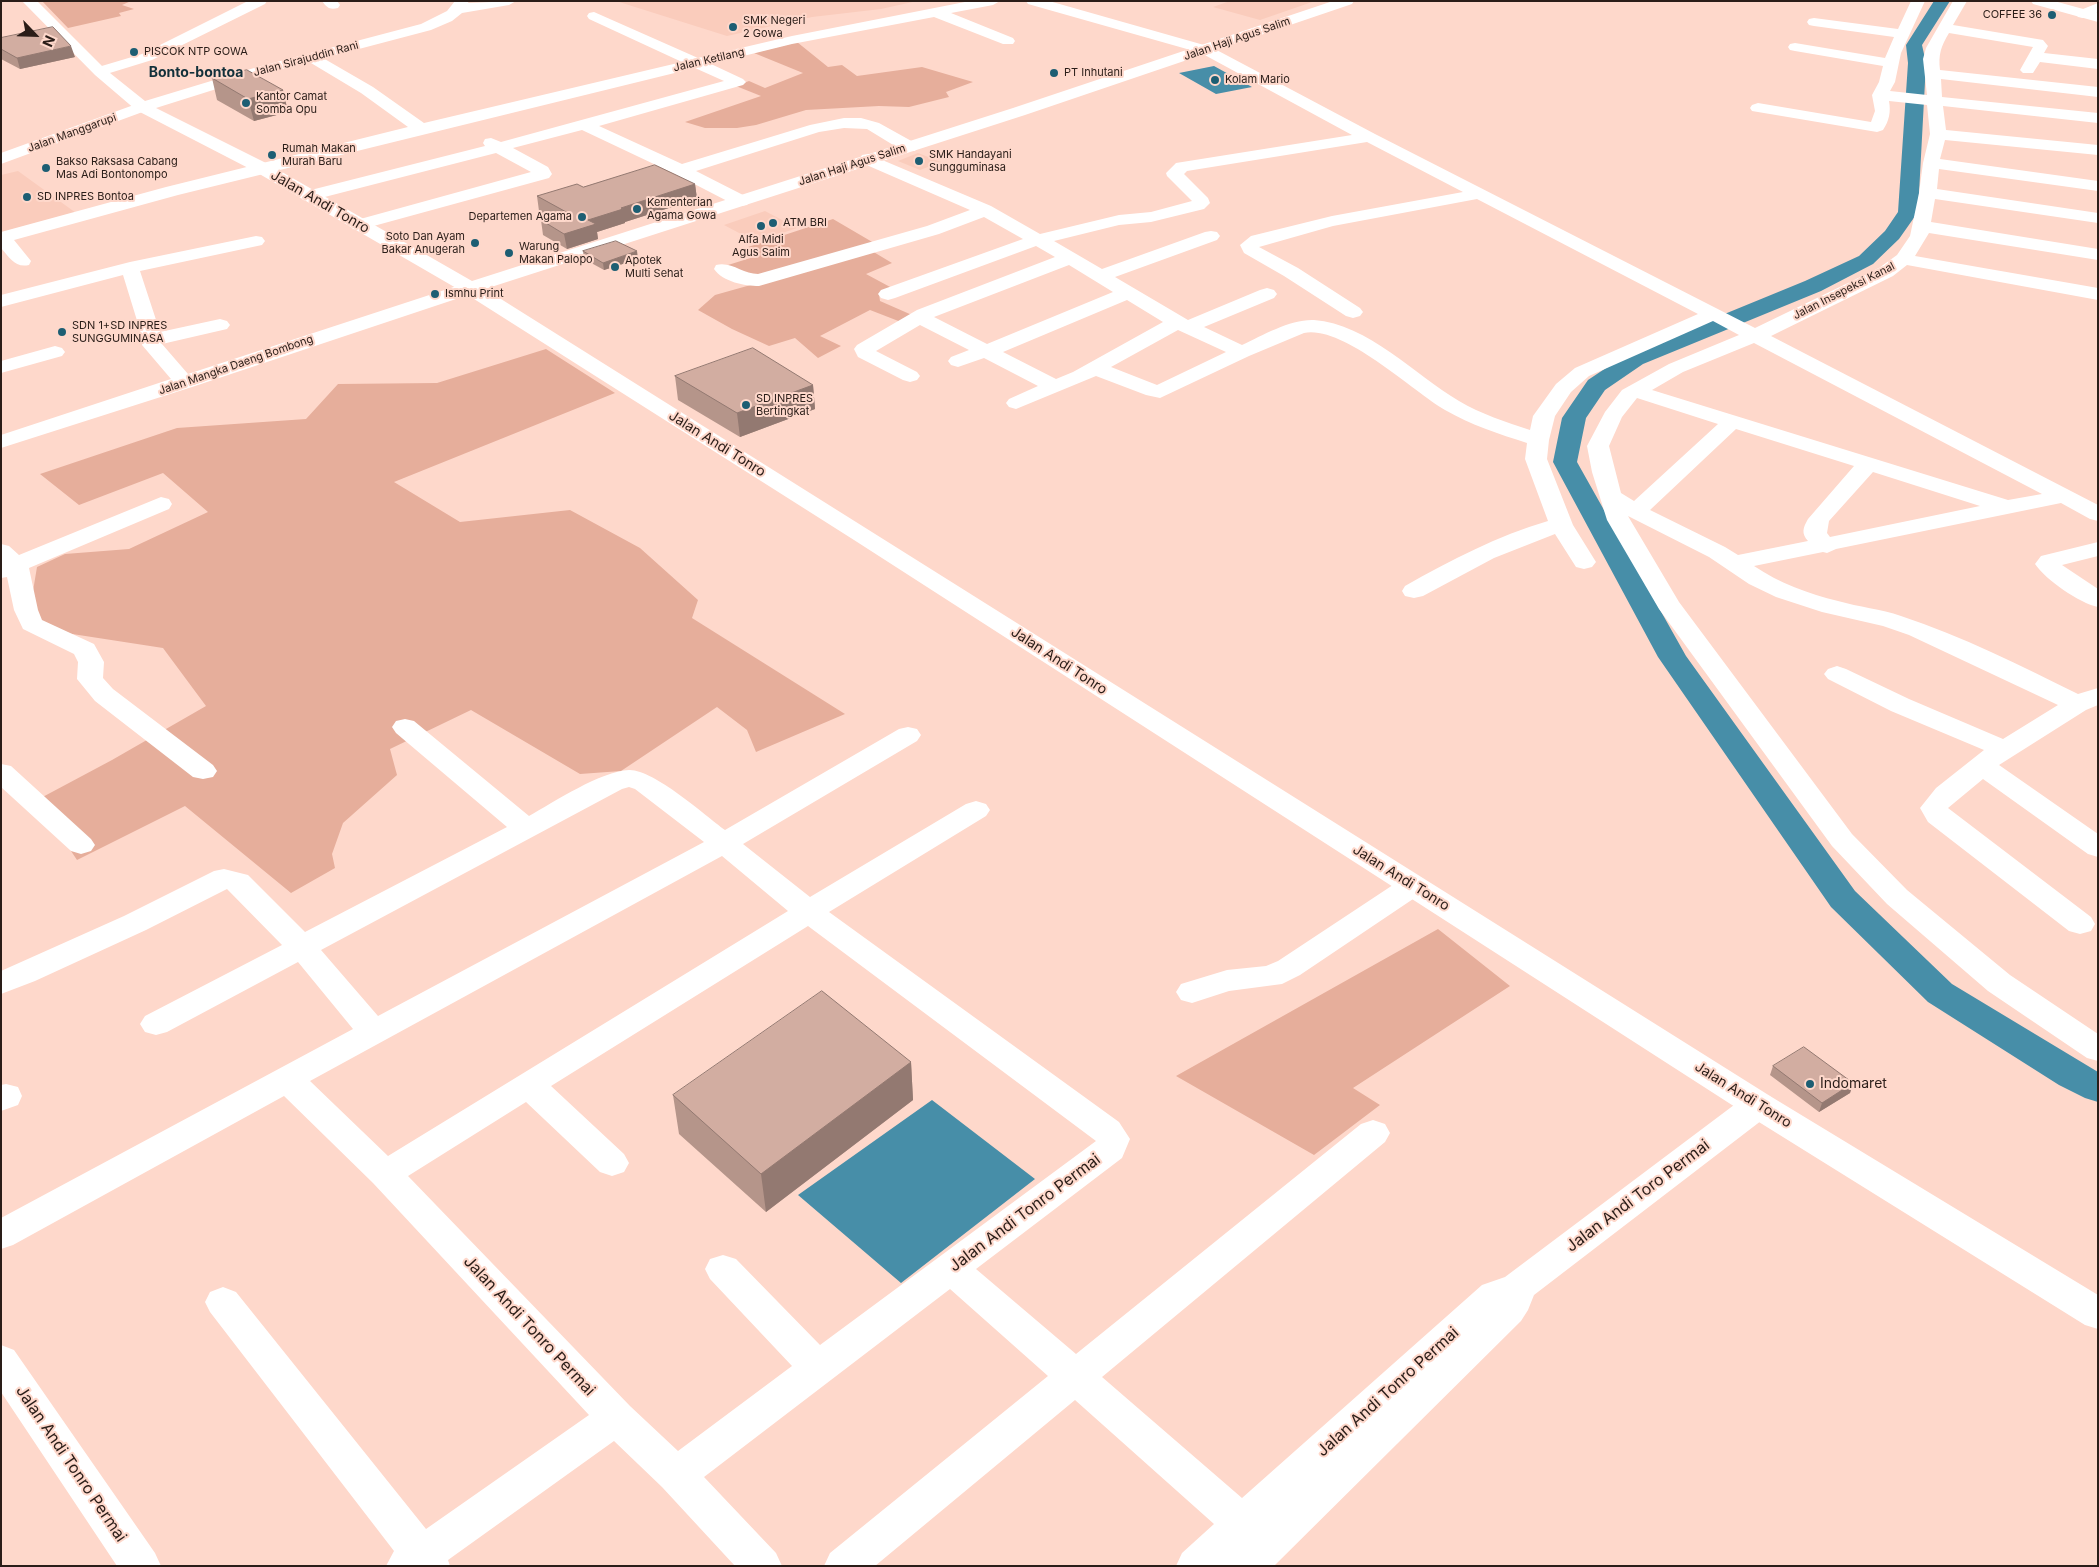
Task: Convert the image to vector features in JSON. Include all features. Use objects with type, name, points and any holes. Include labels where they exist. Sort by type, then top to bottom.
[{"type":"street","name":"Jalan Andi Tonro","points":[[29,1],[100,71],[142,107],[262,168],[470,288],[1758,1105],[2098,1314]]},
{"type":"street","points":[[100,71],[147,57],[260,1]]},
{"type":"street","points":[[460,5],[510,1]]},
{"type":"street","name":"Jalan Ketilang","points":[[2,238],[262,168],[421,128],[792,40],[994,1]]},
{"type":"street","points":[[1033,1],[1206,50],[1369,137],[1717,315],[2098,514]]},
{"type":"street","name":"Jalan Haji Agus Salim","points":[[470,288],[1206,50],[1347,1]]},
{"type":"street","points":[[1758,108],[1874,127],[1879,124],[1883,111],[1883,95],[1891,63],[1918,1]]},
{"type":"street","name":"Jalan Insepeksi Kanal","points":[[1960,1],[1933,48],[1931,59],[1934,74],[1938,134],[1931,163],[1928,193],[1919,236],[1904,259],[1886,272],[1749,333],[1676,368],[1629,394],[1612,416],[1598,446],[1603,472],[1618,520],[1668,604],[1842,840],[1897,897],[1999,983],[2098,1050]]},
{"type":"street","points":[[2038,1],[2098,18]]},
{"type":"street","name":"Jalan Sirajuddin Rani","points":[[142,107],[311,57],[426,27],[446,18],[460,5]]},
{"type":"street","points":[[2083,14],[2098,7]]},
{"type":"street","points":[[934,12],[1008,41]]},
{"type":"street","points":[[309,196],[499,148],[738,82],[594,16]]},
{"type":"street","points":[[1814,22],[1903,34]]},
{"type":"street","points":[[1944,28],[2038,44],[2041,46],[2032,63],[2098,64]]},
{"type":"street","points":[[1795,47],[1891,63]]},
{"type":"street","points":[[311,57],[367,90],[421,128]]},
{"type":"street","points":[[1934,74],[2098,92]]},
{"type":"street","points":[[1883,95],[2098,118]]},
{"type":"street","name":"Jalan Manggarupi","points":[[4,155],[142,107]]},
{"type":"street","points":[[359,225],[543,174],[542,171],[499,148],[456,120]]},
{"type":"street","points":[[681,170],[816,128],[844,123],[866,124],[909,147]]},
{"type":"street","points":[[584,125],[681,170],[741,201]]},
{"type":"street","points":[[1938,134],[2098,150]]},
{"type":"street","points":[[888,294],[1036,240],[1119,220],[1151,217],[1198,205],[1201,203],[1199,198],[1176,176],[1175,173],[1182,167],[1369,137]]},
{"type":"street","points":[[868,160],[985,210],[1183,325],[1242,352]]},
{"type":"street","points":[[1931,163],[2098,186]]},
{"type":"street","points":[[1928,193],[2098,218]]},
{"type":"street","points":[[1353,312],[1291,272],[1250,249],[1249,245],[1257,240],[1323,223],[1479,194]]},
{"type":"street","points":[[723,269],[746,280],[758,280],[933,230],[985,210]]},
{"type":"street","points":[[1921,226],[2098,255]]},
{"type":"street","points":[[1100,276],[1211,236]]},
{"type":"street","points":[[2,238],[22,261]]},
{"type":"street","points":[[1,301],[130,268],[256,241]]},
{"type":"street","points":[[910,376],[863,351],[865,347],[899,330],[919,316],[1070,258]]},
{"type":"street","points":[[1904,259],[2098,294]]},
{"type":"street","points":[[130,268],[153,340],[152,345],[185,382]]},
{"type":"street","name":"Jalan Mangka Daeng Bombong","points":[[1,442],[470,288]]},
{"type":"street","points":[[958,361],[1022,338],[1127,293]]},
{"type":"street","points":[[1016,402],[1095,368],[1183,325],[1267,294]]},
{"type":"street","points":[[1584,562],[1561,525],[1536,459],[1538,440],[1544,416],[1563,388],[1582,372],[1717,315]]},
{"type":"street","points":[[919,316],[1054,386]]},
{"type":"street","points":[[153,340],[220,325]]},
{"type":"street","points":[[1095,368],[1160,392],[1242,352],[1305,327],[1325,328],[1353,340],[1471,415],[1538,440]]},
{"type":"street","points":[[1,367],[55,352]]},
{"type":"street","points":[[1642,393],[2009,508]]},
{"type":"street","points":[[1636,511],[1732,422]]},
{"type":"street","points":[[1827,546],[1815,535],[1815,527],[1819,519],[1868,464]]},
{"type":"street","points":[[1734,563],[1827,546],[2064,496]]},
{"type":"street","points":[[1611,497],[1660,525],[1717,552],[1757,579],[1785,592],[1831,607],[1890,620],[1918,630],[2023,677],[2087,700]]},
{"type":"street","points":[[160,504],[6,562],[32,624],[85,649],[91,662],[90,679],[104,695],[203,771]]},
{"type":"street","points":[[1414,592],[1496,546],[1561,525]]},
{"type":"street","points":[[2098,549],[2049,561],[2047,564],[2055,572],[2098,600]]},
{"type":"street","points":[[1837,674],[1900,705],[1994,758],[2098,848]]},
{"type":"street","points":[[2080,924],[1938,816],[1934,808],[1939,799],[1994,758],[2087,700]]},
{"type":"street","points":[[405,727],[525,827]]},
{"type":"street","points":[[1,1234],[724,843],[908,735]]},
{"type":"street","points":[[1,772],[81,845]]},
{"type":"street","points":[[156,1024],[525,827],[612,783],[630,778],[645,783],[724,843],[809,912]]},
{"type":"street","points":[[385,1174],[668,997],[976,810]]},
{"type":"street","points":[[1,983],[135,923],[224,878],[238,882],[302,947],[373,1032]]},
{"type":"street","points":[[1192,992],[1227,981],[1271,976],[1289,968],[1412,886]]},
{"type":"street","name":"Jalan Andi Tonro Permai","points":[[676,1475],[1110,1149],[1113,1139],[1107,1131],[809,912]]},
{"type":"street","name":"Jalan Andi Tonro Permai","points":[[287,1079],[385,1174],[616,1418],[676,1475],[762,1566]]},
{"type":"street","points":[[529,1085],[612,1163]]},
{"type":"street","name":"Jalan Andi Toro Permai","points":[[1513,1298],[1758,1105]]},
{"type":"street","points":[[844,1566],[1374,1133]]},
{"type":"street","points":[[951,1268],[1075,1376],[1252,1545]]},
{"type":"street","points":[[723,1269],[818,1368]]},
{"type":"street","name":"Jalan Andi Tonro Permai","points":[[1196,1566],[1252,1545],[1513,1298]]},
{"type":"street","points":[[223,1302],[419,1562],[616,1418]]},
{"type":"street","name":"Jalan Andi Tonro Permai","points":[[1,1361],[141,1566]]},
{"type":"shaded area","points":[[42,1],[131,1],[122,5],[134,9],[119,13],[121,16],[68,28]]},
{"type":"shaded area","name":"SMK Negeri 2 Gowa","points":[[616,1],[917,1],[881,9],[812,17],[727,36]]},
{"type":"shaded area","points":[[1230,1],[1315,1],[1260,20],[1213,7]]},
{"type":"shaded area","points":[[797,42],[828,67],[842,65],[857,76],[922,67],[973,82],[946,92],[949,97],[909,107],[879,106],[806,110],[756,125],[737,128],[705,128],[685,122],[761,96],[736,86],[749,81],[765,88],[803,73],[754,53]]},
{"type":"shaded area","name":"SMK Handayani Sungguminasa","points":[[918,153],[941,162],[920,170],[898,161]]},
{"type":"shaded area","name":"SD INPRES Bontoa","points":[[18,171],[83,218],[1,239],[1,175]]},
{"type":"shaded area","name":"Alfa Midi Agus Salim","points":[[765,211],[797,228],[756,242],[724,225]]},
{"type":"shaded area","points":[[833,219],[874,243],[754,278],[728,265],[760,255],[748,247]]},
{"type":"shaded area","points":[[872,251],[892,263],[866,274],[892,288],[879,294],[880,301],[912,315],[901,322],[870,310],[820,336],[841,346],[818,358],[795,338],[769,346],[732,329],[698,310],[715,295]]},
{"type":"shaded area","points":[[546,349],[615,393],[394,482],[460,522],[570,510],[640,548],[698,600],[692,618],[845,714],[756,752],[747,730],[717,707],[621,771],[580,774],[471,710],[390,749],[397,775],[343,823],[332,854],[335,868],[291,893],[185,806],[77,860],[37,800],[206,706],[163,648],[27,627],[37,567],[65,554],[129,549],[208,512],[163,473],[79,505],[40,474],[177,428],[306,419],[338,384],[437,383]]},
{"type":"shaded area","points":[[1438,929],[1510,986],[1353,1088],[1380,1105],[1314,1155],[1176,1076]]},
{"type":"water","name":"Kolam Mario","points":[[1214,66],[1252,87],[1216,94],[1179,73]]},
{"type":"water","points":[[932,1100],[1035,1179],[901,1283],[798,1195]]},
{"type":"building","points":[[53,27],[71,46],[17,58],[1,49],[1,38]]},
{"type":"building","points":[[247,70],[283,90],[248,99],[212,78]]},
{"type":"building","points":[[655,165],[695,184],[588,220],[596,224],[564,234],[541,220],[568,213],[537,196],[577,184],[583,187]]},
{"type":"building","points":[[616,241],[637,251],[603,263],[583,251]]},
{"type":"building","points":[[753,348],[813,385],[737,413],[675,376]]},
{"type":"building","points":[[822,991],[911,1062],[761,1174],[673,1095]]},
{"type":"building","name":"Indomaret","points":[[1804,1047],[1853,1083],[1822,1103],[1773,1066]]},
{"type":"waterway","points":[[1942,1],[1914,45],[1917,63],[1908,212],[1892,235],[1866,260],[1813,286],[1635,359],[1596,385],[1574,418],[1565,462],[1672,657],[1843,899],[1940,993],[2072,1075],[2098,1088]]},
{"type":"place","name":"COFFEE 36","points":[[2052,15]]},
{"type":"place","name":"SMK Negeri 2 Gowa","points":[[733,27]]},
{"type":"place","name":"PISCOK NTP GOWA","points":[[134,52]]},
{"type":"place","name":"PT Inhutani","points":[[1054,73]]},
{"type":"place","name":"Kolam Mario","points":[[1215,80]]},
{"type":"place","name":"Kantor Camat Somba Opu","points":[[246,103]]},
{"type":"place","name":"Rumah Makan Murah Baru","points":[[272,155]]},
{"type":"place","name":"SMK Handayani Sungguminasa","points":[[919,161]]},
{"type":"place","name":"Bakso Raksasa Cabang Mas Adi Bontonompo","points":[[46,168]]},
{"type":"place","name":"SD INPRES Bontoa","points":[[27,197]]},
{"type":"place","name":"Kementerian Agama Gowa","points":[[637,209]]},
{"type":"place","name":"Departemen Agama","points":[[582,217]]},
{"type":"place","name":"ATM BRI","points":[[773,223]]},
{"type":"place","name":"Alfa Midi Agus Salim","points":[[761,226]]},
{"type":"place","name":"Soto Dan Ayam Bakar Anugerah","points":[[475,243]]},
{"type":"place","name":"Warung Makan Palopo","points":[[509,253]]},
{"type":"place","name":"Apotek Multi Sehat","points":[[615,267]]},
{"type":"place","name":"Ismhu Print","points":[[435,294]]},
{"type":"place","name":"SDN 1+SD INPRES SUNGGUMINASA","points":[[62,332]]},
{"type":"place","name":"SD INPRES Bertingkat","points":[[746,405]]},
{"type":"place","name":"Indomaret","points":[[1810,1084]]},
{"type":"district","name":"Bonto-bontoa","points":[[196,73]]}]
